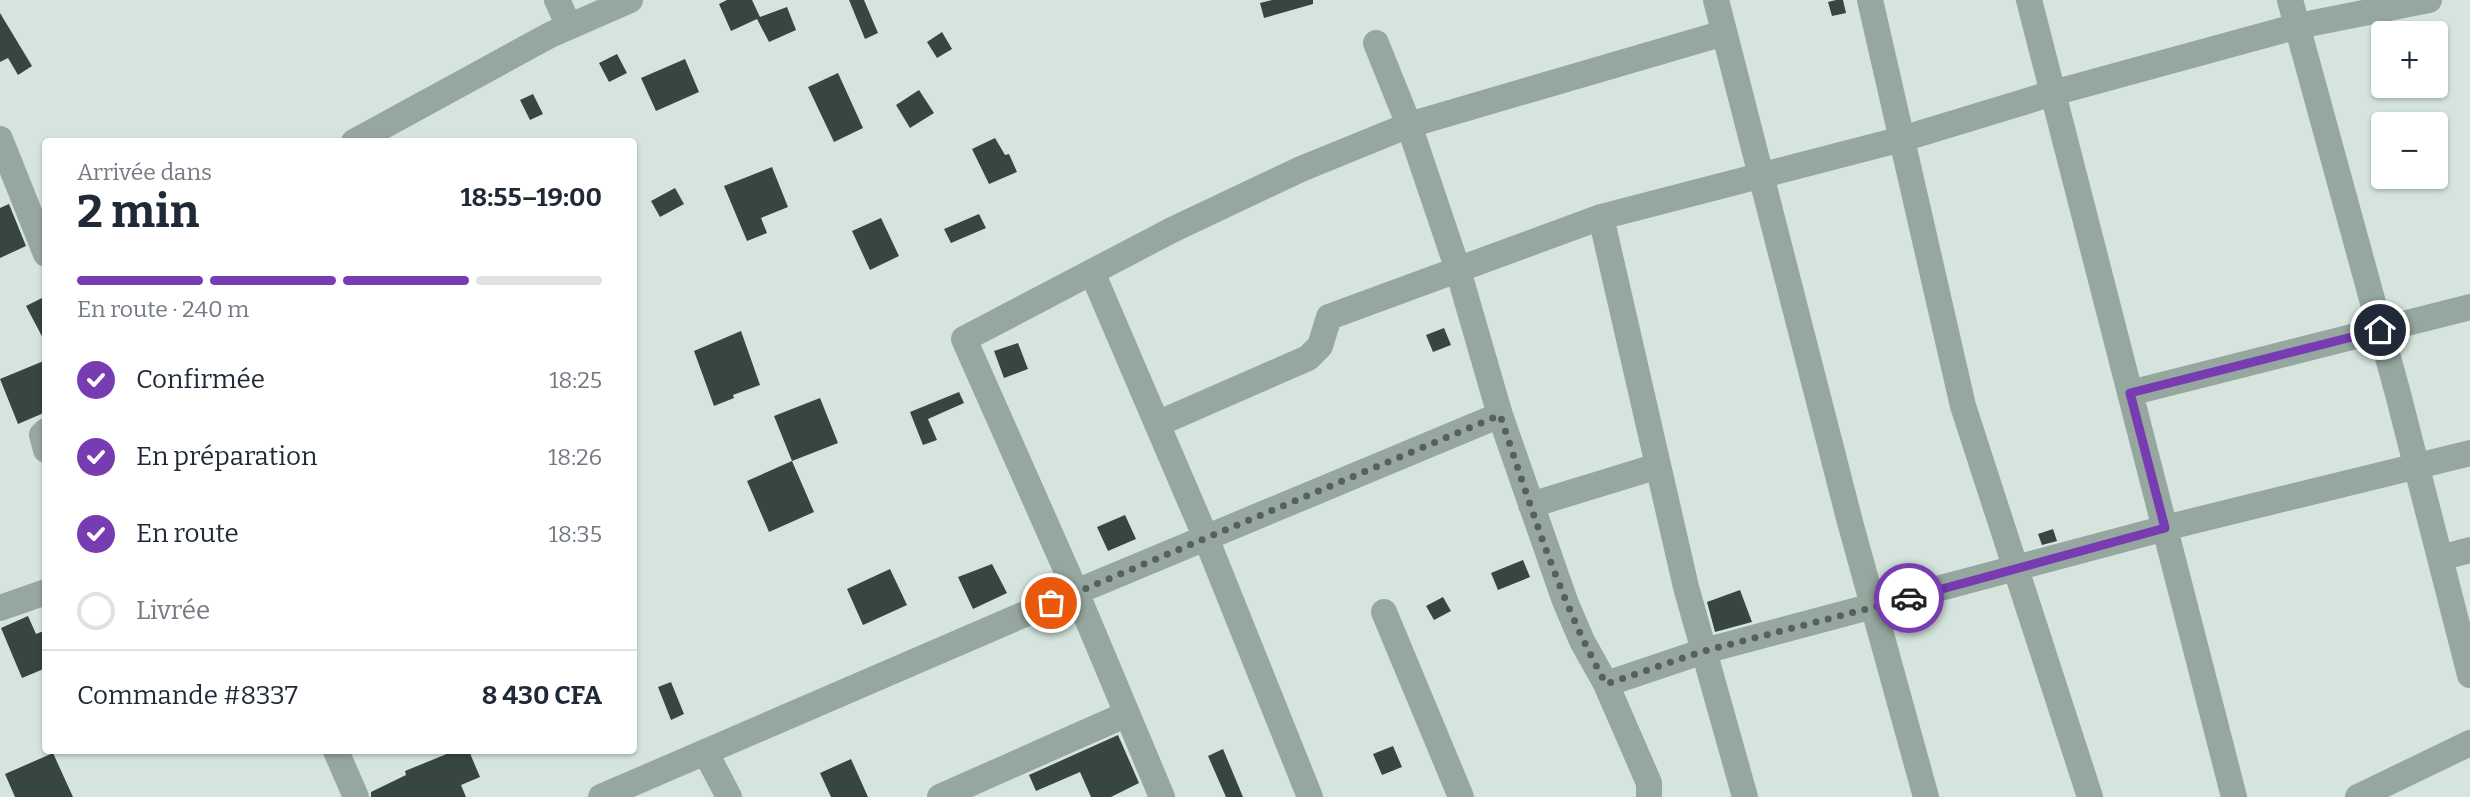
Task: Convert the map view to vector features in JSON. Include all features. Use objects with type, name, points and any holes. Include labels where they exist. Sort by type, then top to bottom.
[{"type":"street","points":[[557,0],[569,26]]},
{"type":"street","points":[[361,138],[569,26],[631,0]]},
{"type":"street","points":[[1716,0],[1926,797]]},
{"type":"street","points":[[1870,0],[1963,406],[2091,797]]},
{"type":"street","points":[[2029,0],[2234,797]]},
{"type":"street","points":[[2290,0],[2417,467],[2470,675]]},
{"type":"street","points":[[1157,424],[1308,358],[1320,346],[1329,317],[1601,217],[1902,139],[2053,93],[2298,26],[2429,0]]},
{"type":"street","points":[[1162,797],[1076,592],[964,339],[1172,230],[1301,169],[1409,125],[1724,33]]},
{"type":"street","points":[[1376,43],[1409,125],[1458,270],[1500,415],[1565,601],[1582,641],[1606,684],[1649,783],[1649,797]]},
{"type":"street","points":[[0,139],[42,244]]},
{"type":"street","points":[[1601,217],[1686,587],[1745,797]]},
{"type":"street","points":[[1092,272],[1206,538],[1310,797]]},
{"type":"street","points":[[2130,393],[2470,307]]},
{"type":"street","points":[[601,797],[1076,592],[1500,415]]},
{"type":"street","points":[[1606,684],[1704,651],[2165,528],[2470,453]]},
{"type":"street","points":[[1531,505],[1658,466]]},
{"type":"street","points":[[2440,558],[2470,550]]},
{"type":"street","points":[[0,608],[42,593]]},
{"type":"street","points":[[1384,612],[1461,797]]},
{"type":"street","points":[[940,797],[1127,714]]},
{"type":"street","points":[[2358,797],[2470,743]]},
{"type":"street","points":[[706,753],[729,797]]},
{"type":"street","points":[[336,754],[356,797]]},
{"type":"building","points":[[727,0],[752,0],[760,17],[787,7],[796,30],[769,42],[757,19],[731,31],[719,4]]},
{"type":"building","points":[[849,0],[864,0],[878,33],[865,39]]},
{"type":"building","points":[[1272,0],[1313,0],[1313,4],[1264,18],[1260,3]]},
{"type":"building","points":[[1843,0],[1846,13],[1832,16],[1828,2]]},
{"type":"building","points":[[0,13],[32,66],[18,75],[8,58],[0,62]]},
{"type":"building","points":[[942,32],[952,49],[937,58],[927,42]]},
{"type":"building","points":[[617,54],[627,73],[609,82],[599,63]]},
{"type":"building","points":[[685,59],[699,92],[656,111],[641,78]]},
{"type":"building","points":[[838,73],[863,128],[834,142],[808,87]]},
{"type":"building","points":[[919,90],[934,113],[910,128],[896,105]]},
{"type":"building","points":[[533,94],[543,114],[530,120],[520,100]]},
{"type":"building","points":[[995,138],[1005,155],[1009,154],[1017,172],[989,184],[972,149]]},
{"type":"building","points":[[772,167],[788,207],[761,218],[767,233],[747,241],[724,186]]},
{"type":"building","points":[[675,188],[684,204],[660,217],[651,201]]},
{"type":"building","points":[[9,204],[26,246],[0,258],[0,208]]},
{"type":"building","points":[[979,214],[986,228],[951,243],[944,229]]},
{"type":"building","points":[[881,218],[899,256],[870,270],[852,231]]},
{"type":"building","points":[[42,298],[42,336],[26,306]]},
{"type":"building","points":[[1444,328],[1451,345],[1433,352],[1426,335]]},
{"type":"building","points":[[741,331],[760,385],[733,395],[734,398],[714,406],[694,351]]},
{"type":"building","points":[[1018,343],[1028,369],[1004,378],[994,351]]},
{"type":"building","points":[[42,362],[42,414],[18,424],[0,379]]},
{"type":"building","points":[[959,392],[964,403],[928,419],[937,440],[923,445],[910,412]]},
{"type":"building","points":[[820,398],[838,443],[792,461],[774,416]]},
{"type":"building","points":[[792,461],[814,512],[769,532],[747,481]]},
{"type":"building","points":[[1125,515],[1136,539],[1108,551],[1097,527]]},
{"type":"building","points":[[2053,529],[2057,541],[2042,545],[2038,534]]},
{"type":"building","points":[[1523,560],[1530,577],[1498,590],[1491,573]]},
{"type":"building","points":[[992,564],[1007,593],[973,609],[958,577]]},
{"type":"building","points":[[890,569],[907,605],[863,625],[847,589]]},
{"type":"building","points":[[1740,590],[1752,622],[1715,632],[1707,602]]},
{"type":"building","points":[[1443,597],[1451,611],[1434,620],[1426,606]]},
{"type":"building","points":[[28,616],[36,634],[42,632],[42,670],[22,678],[1,628]]},
{"type":"building","points":[[671,682],[684,714],[671,720],[658,687]]},
{"type":"building","points":[[1118,735],[1139,783],[1111,797],[1091,797],[1080,772],[1036,791],[1029,775]]},
{"type":"building","points":[[1393,746],[1402,767],[1382,775],[1373,754]]},
{"type":"building","points":[[1223,749],[1243,797],[1226,797],[1208,756]]},
{"type":"building","points":[[53,754],[73,797],[15,797],[5,774]]},
{"type":"building","points":[[447,754],[470,754],[480,777],[461,785],[466,797],[371,797],[371,792],[406,775],[405,771]]},
{"type":"building","points":[[851,759],[868,797],[831,797],[820,773]]},
{"type":"way so far","points":[[1051,603],[1500,415],[1565,601],[1582,641],[1606,684],[1704,651],[1909,598]]},
{"type":"route","points":[[1909,598],[2165,528],[2130,393],[2380,330]]}]
